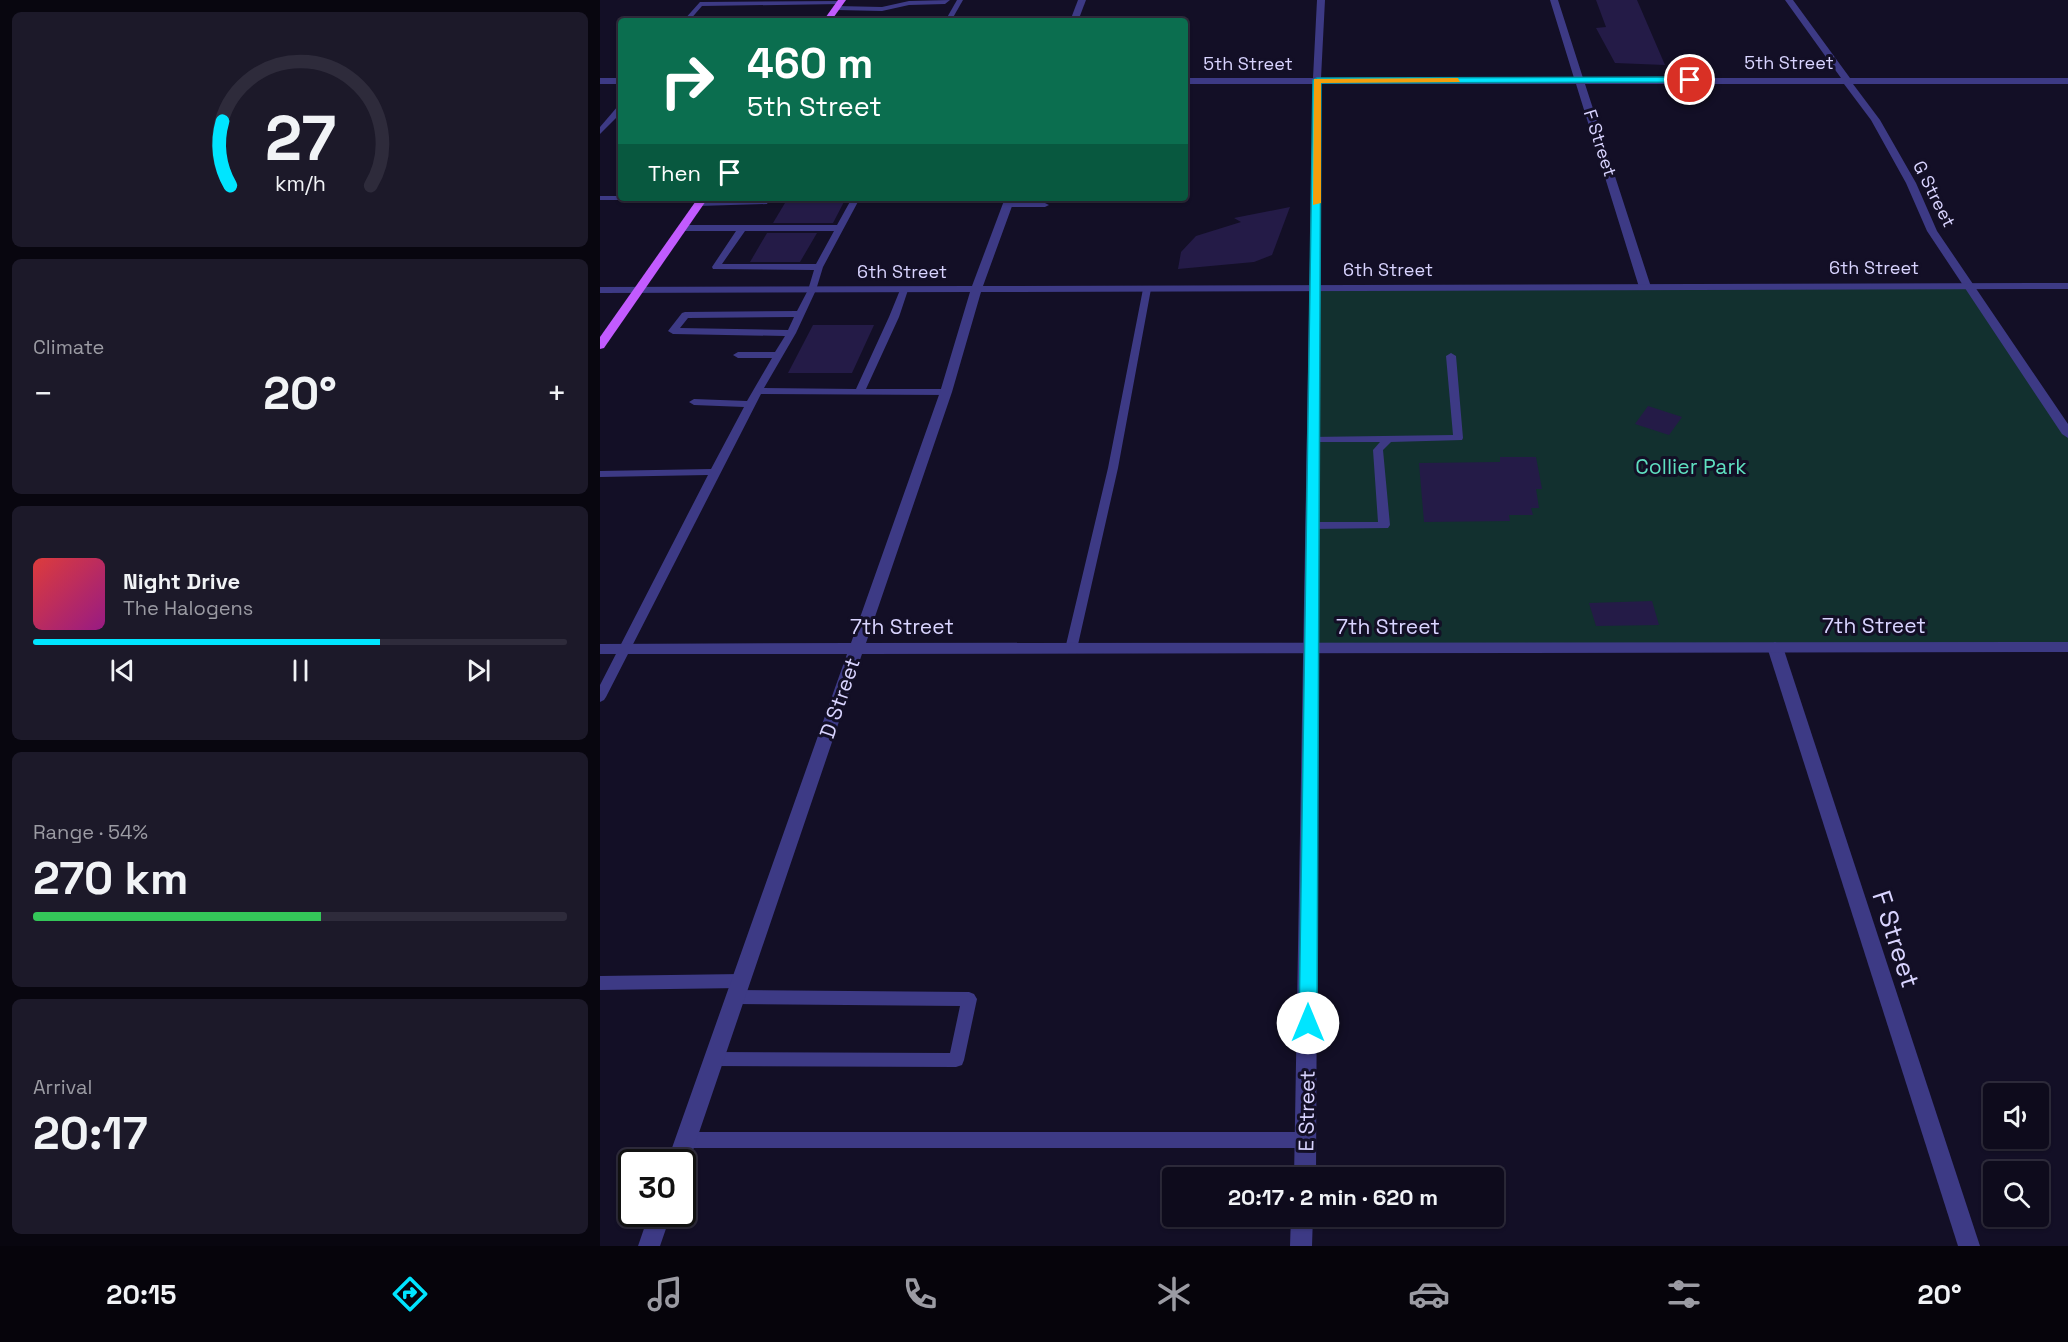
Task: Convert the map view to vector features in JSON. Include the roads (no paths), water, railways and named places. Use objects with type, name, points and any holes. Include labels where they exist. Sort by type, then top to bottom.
[{"type":"main road","points":[[829,18],[840,3]]},
{"type":"main road","points":[[600,345],[700,201]]},
{"type":"street","points":[[1075,18],[1082,0]]},
{"type":"street","name":"E Street","points":[[1306,1167],[1317,80],[1321,0]]},
{"type":"street","name":"F Street","points":[[1554,0],[1645,287]]},
{"type":"street","name":"G Street","points":[[1789,0],[1875,120],[1911,183],[1932,231],[2068,434]]},
{"type":"street","points":[[600,81],[618,81]]},
{"type":"street","name":"5th Street","points":[[1188,81],[2068,81]]},
{"type":"street","name":"D Street","points":[[683,1149],[946,392],[976,291],[1009,202]]},
{"type":"street","name":"6th Street","points":[[600,290],[976,291],[2068,286]]},
{"type":"street","name":"F Street","points":[[1774,647],[1969,1246]]},
{"type":"street","name":"7th Street","points":[[600,649],[2068,647]]},
{"type":"street","points":[[649,1246],[656,1227]]},
{"type":"street","points":[[1301,1246],[1302,1227]]},
{"type":"lane","points":[[688,18],[700,4],[840,3],[882,9],[909,3],[945,2],[947,0]]},
{"type":"lane","points":[[950,18],[960,0]]},
{"type":"lane","points":[[600,132],[618,111]]},
{"type":"lane","points":[[600,198],[618,198]]},
{"type":"lane","points":[[700,201],[764,202]]},
{"type":"lane","points":[[600,698],[750,404],[791,333],[812,290],[819,267],[853,201]]},
{"type":"lane","points":[[1009,202],[1045,205]]},
{"type":"lane","points":[[682,228],[839,228]]},
{"type":"lane","points":[[742,228],[716,267],[819,267]]},
{"type":"lane","points":[[1071,649],[1113,468],[1147,289]]},
{"type":"lane","points":[[859,392],[904,290]]},
{"type":"lane","points":[[791,333],[673,331],[686,315],[800,314]]},
{"type":"lane","points":[[738,355],[777,355]]},
{"type":"lane","points":[[1315,439],[1458,438],[1451,356]]},
{"type":"lane","points":[[757,391],[946,392]]},
{"type":"lane","points":[[694,402],[750,404]]},
{"type":"lane","points":[[1314,526],[1384,525],[1378,450],[1387,440]]},
{"type":"lane","points":[[600,474],[716,472]]},
{"type":"lane","points":[[600,982],[741,981]]},
{"type":"lane","points":[[714,1059],[956,1060],[969,999],[735,997]]},
{"type":"lane","points":[[686,1140],[1307,1140]]},
{"type":"park label","name":"Collier Park","points":[[1691,467]]}]
